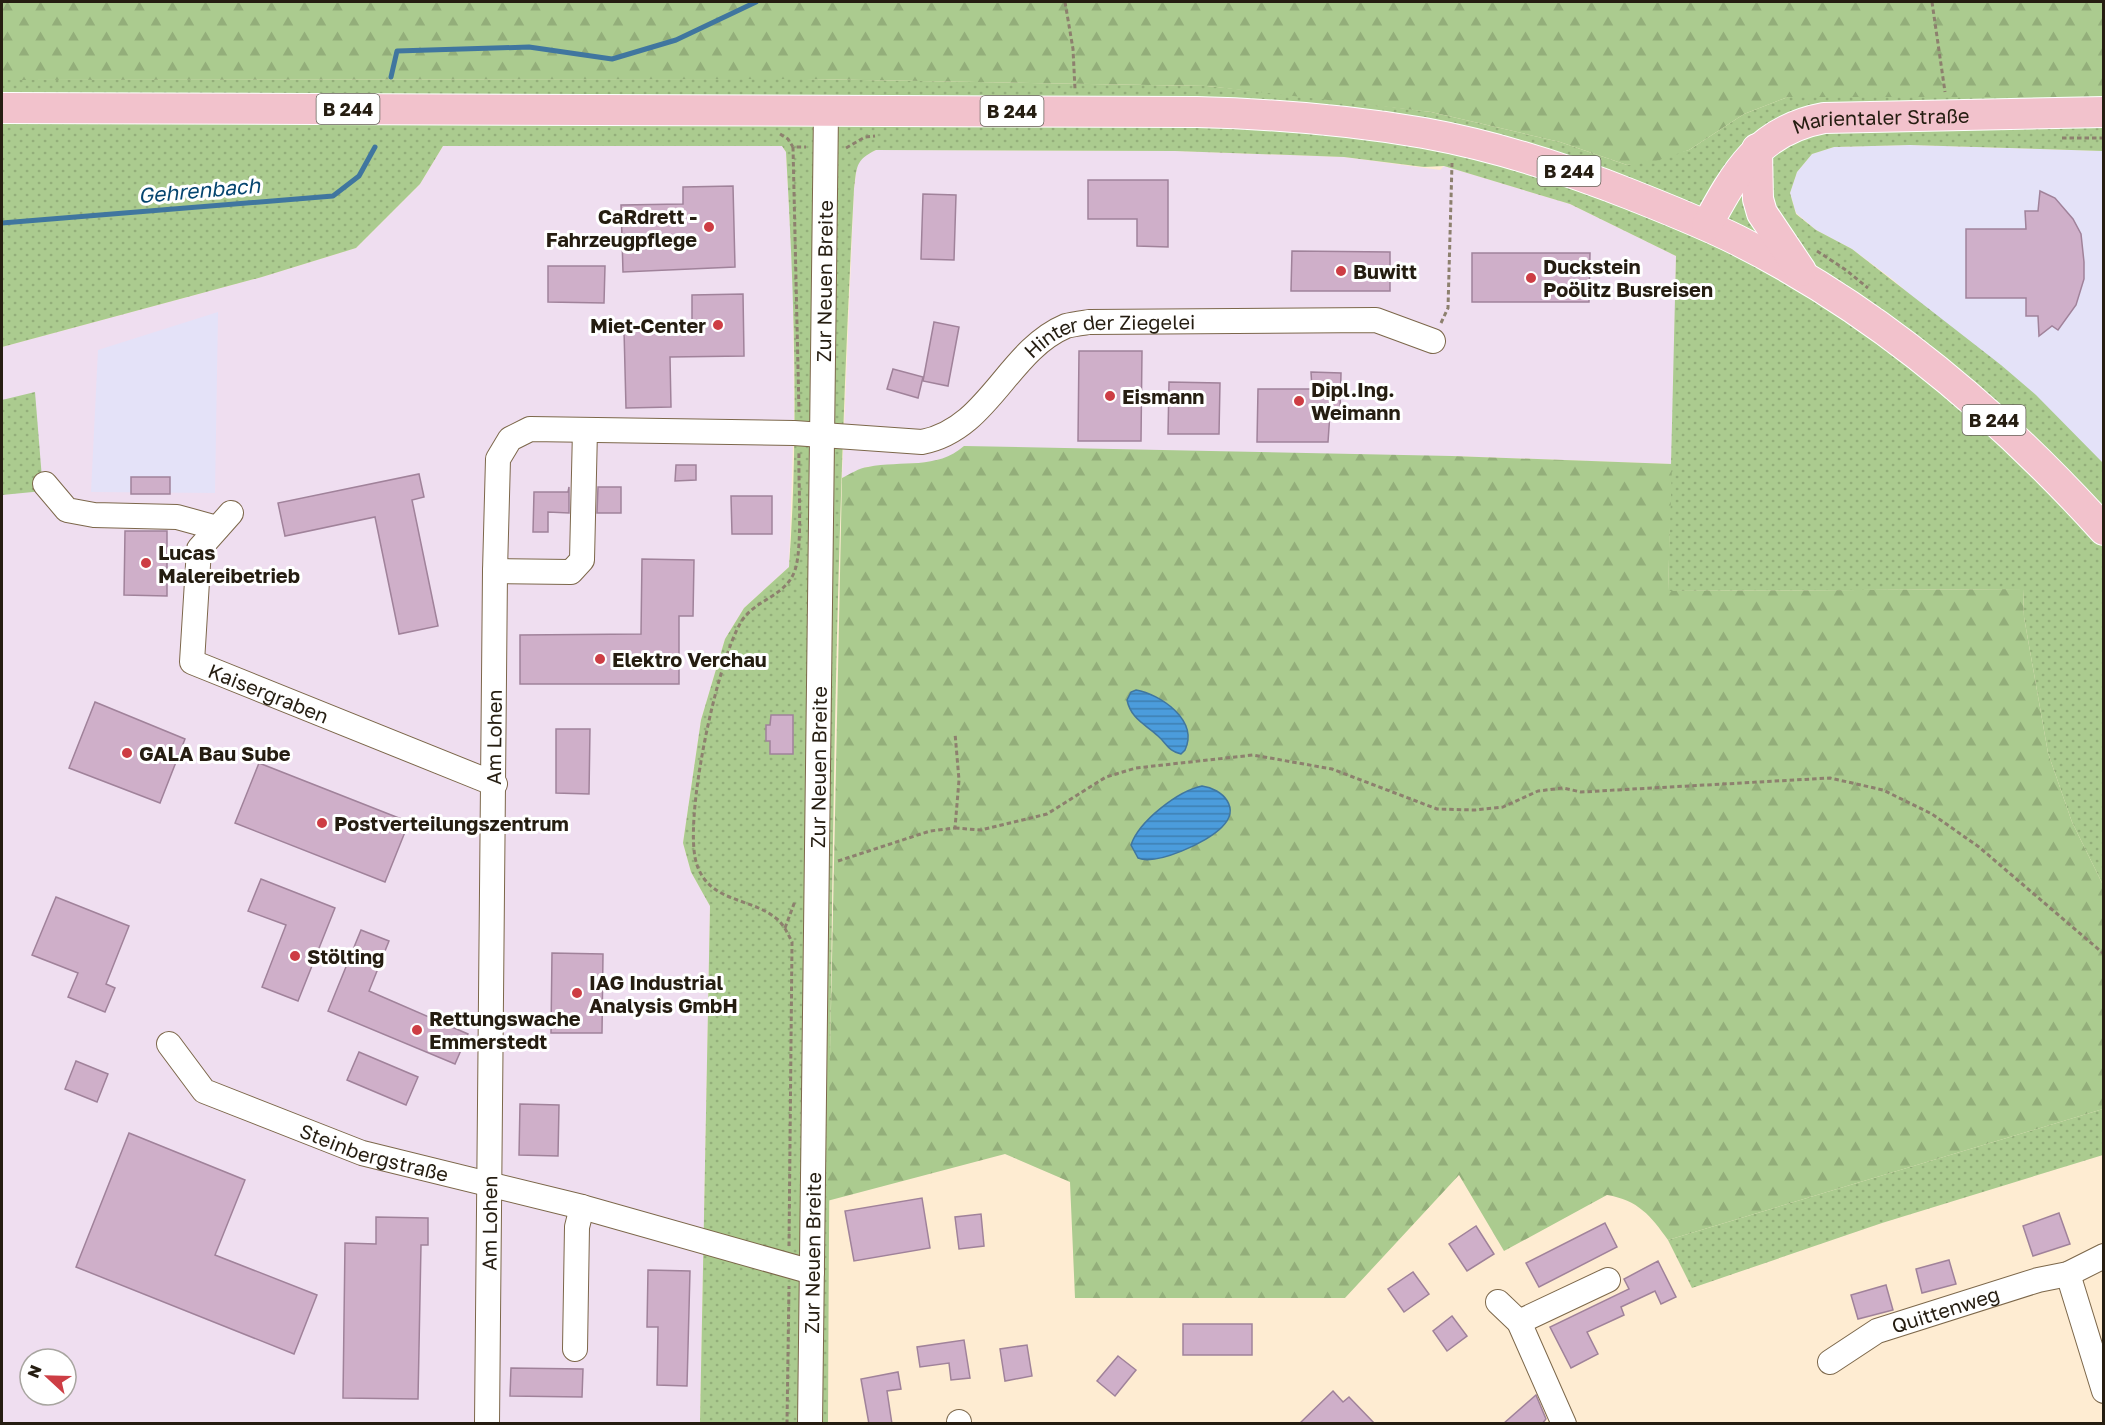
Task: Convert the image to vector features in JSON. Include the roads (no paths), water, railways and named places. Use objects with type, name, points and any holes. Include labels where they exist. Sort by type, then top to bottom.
[{"type":"main road","name":"B 244","points":[[2,108],[1234,113],[1327,120],[1425,134],[1539,161],[1707,225],[1805,278],[1874,321],[1959,390],[2015,438],[2103,530]]},
{"type":"main road","name":"Marientaler Straße","points":[[1707,225],[1744,163],[1757,149],[1790,127],[1824,118],[1948,113],[2103,112]]},
{"type":"main road","points":[[1757,149],[1758,199],[1764,218],[1805,278]]},
{"type":"street","name":"Zur Neuen Breite","points":[[810,1424],[801,1269],[818,867],[810,434],[826,111]]},
{"type":"street","name":"Hinter der Ziegelei","points":[[810,434],[922,442],[939,439],[969,420],[1047,338],[1068,326],[1089,322],[1376,320],[1433,341]]},
{"type":"street","name":"Am Lohen","points":[[487,1424],[498,459],[510,439],[530,429],[810,434]]},
{"type":"street","points":[[495,571],[571,572],[582,560],[585,429]]},
{"type":"street","name":"Kaisergraben","points":[[45,484],[67,510],[94,515],[177,517],[224,521],[199,549],[192,662],[495,784]]},
{"type":"street","name":"Steinbergstraße","points":[[169,1044],[204,1091],[362,1153],[582,1207],[801,1269]]},
{"type":"street","points":[[575,1348],[578,1227],[582,1207]]},
{"type":"street","name":"Quittenweg","points":[[1830,1362],[1877,1331],[2038,1280],[2068,1274],[2103,1256]]},
{"type":"street","points":[[2068,1274],[2102,1381]]},
{"type":"street","points":[[1519,1322],[1608,1280]]},
{"type":"street","points":[[1498,1302],[1519,1322],[1564,1424]]},
{"type":"water","points":[[1136,690],[1146,692],[1166,703],[1182,719],[1187,729],[1188,739],[1185,750],[1181,754],[1170,749],[1132,712],[1127,700],[1131,692]]},
{"type":"water","points":[[1202,786],[1223,795],[1230,806],[1230,813],[1222,827],[1194,846],[1169,856],[1146,860],[1138,858],[1131,845],[1142,826],[1160,808],[1182,794]]},
{"type":"waterway","name":"Gehrenbach","points":[[391,77],[397,51],[529,47],[612,59],[676,40],[756,2]]},
{"type":"waterway","name":"Gehrenbach","points":[[2,223],[333,196],[359,176],[375,147]]},
{"type":"place","name":"CaRdrett - Fahrzeugpflege","points":[[709,227]]},
{"type":"place","name":"Buwitt","points":[[1341,271]]},
{"type":"place","name":"Duckstein Poölitz Busreisen","points":[[1531,278]]},
{"type":"place","name":"Miet-Center","points":[[718,325]]},
{"type":"place","name":"Eismann","points":[[1110,396]]},
{"type":"place","name":"Dipl.Ing. Weimann","points":[[1299,401]]},
{"type":"place","name":"Lucas Malereibetrieb","points":[[146,563]]},
{"type":"place","name":"Elektro Verchau","points":[[600,659]]},
{"type":"place","name":"GALA Bau Sube","points":[[127,753]]},
{"type":"place","name":"Postverteilungszentrum","points":[[322,823]]},
{"type":"place","name":"Stölting","points":[[295,956]]},
{"type":"place","name":"IAG Industrial Analysis GmbH","points":[[577,993]]},
{"type":"place","name":"Rettungswache Emmerstedt","points":[[417,1030]]}]
